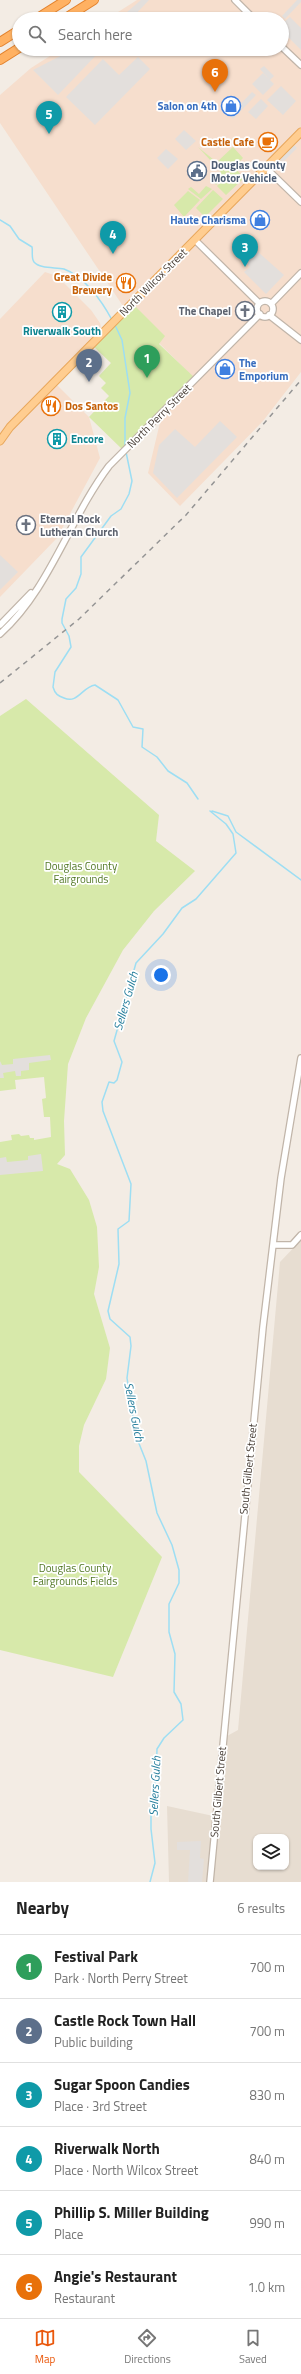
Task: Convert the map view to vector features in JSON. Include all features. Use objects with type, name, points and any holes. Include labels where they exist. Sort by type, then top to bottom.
[{"type":"highway","points":[[47,12],[66,0]]},
{"type":"highway","points":[[75,12],[94,0]]},
{"type":"highway","points":[[0,42],[12,34]]},
{"type":"highway","points":[[0,60],[12,52]]},
{"type":"main road","name":"North Wilcox Street","points":[[0,441],[6,436],[2,432],[301,132]]},
{"type":"street","points":[[234,0],[247,12]]},
{"type":"street","points":[[289,54],[301,65]]},
{"type":"street","points":[[266,168],[301,202]]},
{"type":"street","points":[[195,240],[259,303]]},
{"type":"street","points":[[271,304],[301,273]]},
{"type":"street","points":[[259,303],[266,301],[271,304]]},
{"type":"street","points":[[259,303],[257,308],[260,314],[264,316],[269,315],[301,340]]},
{"type":"street","points":[[269,315],[272,310],[271,304]]},
{"type":"street","name":"North Perry Street","points":[[40,582],[98,482],[109,466],[260,314]]},
{"type":"street","points":[[0,625],[40,582]]},
{"type":"street","points":[[0,634],[21,612],[40,582]]},
{"type":"street","name":"South Gilbert Street","points":[[210,1882],[249,1464],[272,1245],[301,1058]]},
{"type":"street","points":[[272,1245],[292,1244],[301,1235]]},
{"type":"shaded area","points":[[137,0],[301,0],[301,372],[263,421],[180,506],[148,473],[162,414],[196,380],[125,309],[0,123],[0,95],[31,68],[50,56],[289,56],[289,12],[118,12]]},
{"type":"shaded area","points":[[141,0],[149,0],[138,12],[127,12]]},
{"type":"shaded area","points":[[297,0],[301,0],[301,2],[289,15],[289,12],[286,12]]},
{"type":"shaded area","points":[[290,17],[301,28],[301,50],[289,38]]},
{"type":"shaded area","points":[[60,56],[95,56],[58,95],[33,70]]},
{"type":"shaded area","points":[[138,57],[150,69],[95,125],[66,97],[103,59],[119,75]]},
{"type":"shaded area","points":[[264,66],[274,76],[270,80],[274,84],[263,95],[252,84],[263,73],[269,79],[260,69]]},
{"type":"shaded area","points":[[281,86],[296,101],[283,115],[267,100]]},
{"type":"shaded area","points":[[252,92],[256,95],[233,119],[230,115]]},
{"type":"shaded area","points":[[261,99],[268,106],[256,119],[248,112]]},
{"type":"shaded area","points":[[184,130],[196,141],[186,150],[175,139]]},
{"type":"shaded area","points":[[293,144],[297,148],[284,161],[278,160]]},
{"type":"shaded area","points":[[166,149],[178,159],[168,169],[157,158]]},
{"type":"shaded area","points":[[257,251],[284,275],[266,294],[244,272],[250,267],[246,263]]},
{"type":"shaded area","points":[[45,272],[57,276],[91,310],[100,323],[102,333],[54,382],[89,417],[100,458],[57,538],[0,597],[0,319]]},
{"type":"shaded area","points":[[220,421],[237,437],[177,498],[153,473],[159,445],[175,429],[195,447]]},
{"type":"shaded area","points":[[0,555],[18,572],[0,590]]},
{"type":"shaded area","points":[[50,1055],[51,1060],[29,1063],[29,1070],[21,1071],[21,1076],[16,1076],[15,1071],[3,1073],[4,1078],[0,1078],[0,1061],[2,1065],[13,1064],[13,1059]]},
{"type":"shaded area","points":[[41,1154],[43,1171],[0,1175],[0,1158],[6,1157],[7,1162],[28,1160],[28,1156]]},
{"type":"shaded area","points":[[301,1240],[301,1882],[169,1882],[167,1806],[218,1817],[227,1736],[238,1730],[280,1262]]},
{"type":"shaded area","points":[[201,1841],[200,1858],[204,1859],[202,1882],[188,1882],[190,1850],[177,1850],[177,1842]]},
{"type":"green space","points":[[198,147],[214,160],[212,162]]},
{"type":"green space","points":[[233,147],[243,158],[228,173],[217,162]]},
{"type":"green space","points":[[216,162],[227,173],[216,185],[213,180],[221,172],[214,165]]},
{"type":"green space","points":[[235,168],[244,178],[226,195],[217,186]]},
{"type":"green space","points":[[206,186],[212,189],[201,199],[188,189],[191,187],[199,194]]},
{"type":"green space","points":[[213,190],[223,199],[205,217],[196,208]]},
{"type":"green space","points":[[188,191],[200,200],[184,217],[174,205]]},
{"type":"green space","points":[[132,303],[165,336],[159,344],[196,379],[124,451],[89,417],[109,396],[101,388],[106,383],[99,376],[111,363],[91,344]]},
{"type":"green space","points":[[26,699],[159,815],[156,841],[195,871],[154,911],[123,950],[86,1018],[68,1064],[64,1121],[65,1155],[57,1164],[70,1169],[89,1200],[97,1227],[99,1267],[94,1294],[110,1348],[106,1379],[84,1425],[79,1446],[79,1472],[162,1557],[113,1677],[0,1650],[0,1142],[12,1140],[11,1135],[19,1134],[21,1136],[29,1135],[30,1138],[34,1138],[34,1140],[51,1137],[50,1117],[44,1117],[42,1099],[46,1098],[44,1077],[15,1080],[16,1089],[0,1091],[0,716]]},
{"type":"waterway","name":"Sellers Gulch","points":[[0,220],[10,226],[19,239],[32,247],[34,262],[44,267],[64,269],[79,277],[98,297],[112,320]]},
{"type":"waterway","name":"Sellers Gulch","points":[[115,325],[122,340],[130,393],[125,418],[125,448]]},
{"type":"waterway","name":"Sellers Gulch","points":[[126,452],[132,481],[129,494],[121,509],[111,516],[81,557],[81,574],[76,588],[66,599],[62,619],[62,623],[69,636],[71,647],[55,672],[53,687],[58,695],[73,699],[91,686],[95,685],[118,700],[133,727],[143,729],[142,747],[157,757],[168,771],[187,783],[198,799]]},
{"type":"waterway","name":"Sellers Gulch","points":[[150,1882],[155,1863],[151,1829],[151,1802],[156,1778],[157,1749],[164,1738],[183,1720],[181,1704],[174,1692],[175,1654],[169,1632],[169,1604],[179,1583],[179,1570],[172,1545],[157,1513],[146,1461],[136,1436],[127,1378],[131,1346],[130,1337],[110,1319],[108,1311],[119,1264],[118,1229],[129,1221],[131,1184],[103,1111],[102,1102],[109,1082],[114,1083],[117,1080],[122,1062],[114,1041],[136,963],[163,934],[182,908],[196,899],[236,853],[233,834],[226,824],[210,811]]},
{"type":"waterway","points":[[212,811],[228,816],[236,832],[301,880]]},
{"type":"railway","points":[[0,683],[79,619],[186,515],[301,380]]},
{"type":"place","name":"Angie's Restaurant","points":[[215,92]]},
{"type":"place","name":"Salon on 4th","points":[[231,106]]},
{"type":"place","name":"Phillip S. Miller Building","points":[[49,134]]},
{"type":"place","name":"Castle Cafe","points":[[268,142]]},
{"type":"place","name":"Douglas County Motor Vehicle","points":[[197,171]]},
{"type":"place","name":"Haute Charisma","points":[[260,220]]},
{"type":"place","name":"Riverwalk North","points":[[113,254]]},
{"type":"place","name":"Sugar Spoon Candies","points":[[245,267]]},
{"type":"place","name":"Great Divide Brewery","points":[[126,283]]},
{"type":"place","name":"The Chapel","points":[[245,311]]},
{"type":"place","name":"Riverwalk South","points":[[62,312]]},
{"type":"place","name":"The Emporium","points":[[225,369]]},
{"type":"place","name":"Festival Park","points":[[147,378]]},
{"type":"place","name":"Castle Rock Town Hall","points":[[89,382]]},
{"type":"place","name":"Dos Santos","points":[[51,406]]},
{"type":"place","name":"Encore","points":[[57,439]]},
{"type":"place","name":"Eternal Rock Lutheran Church","points":[[26,525]]},
{"type":"park label","name":"Douglas County Fairgrounds","points":[[81,872]]},
{"type":"park label","name":"Douglas County Fairgrounds Fields","points":[[75,1574]]}]
